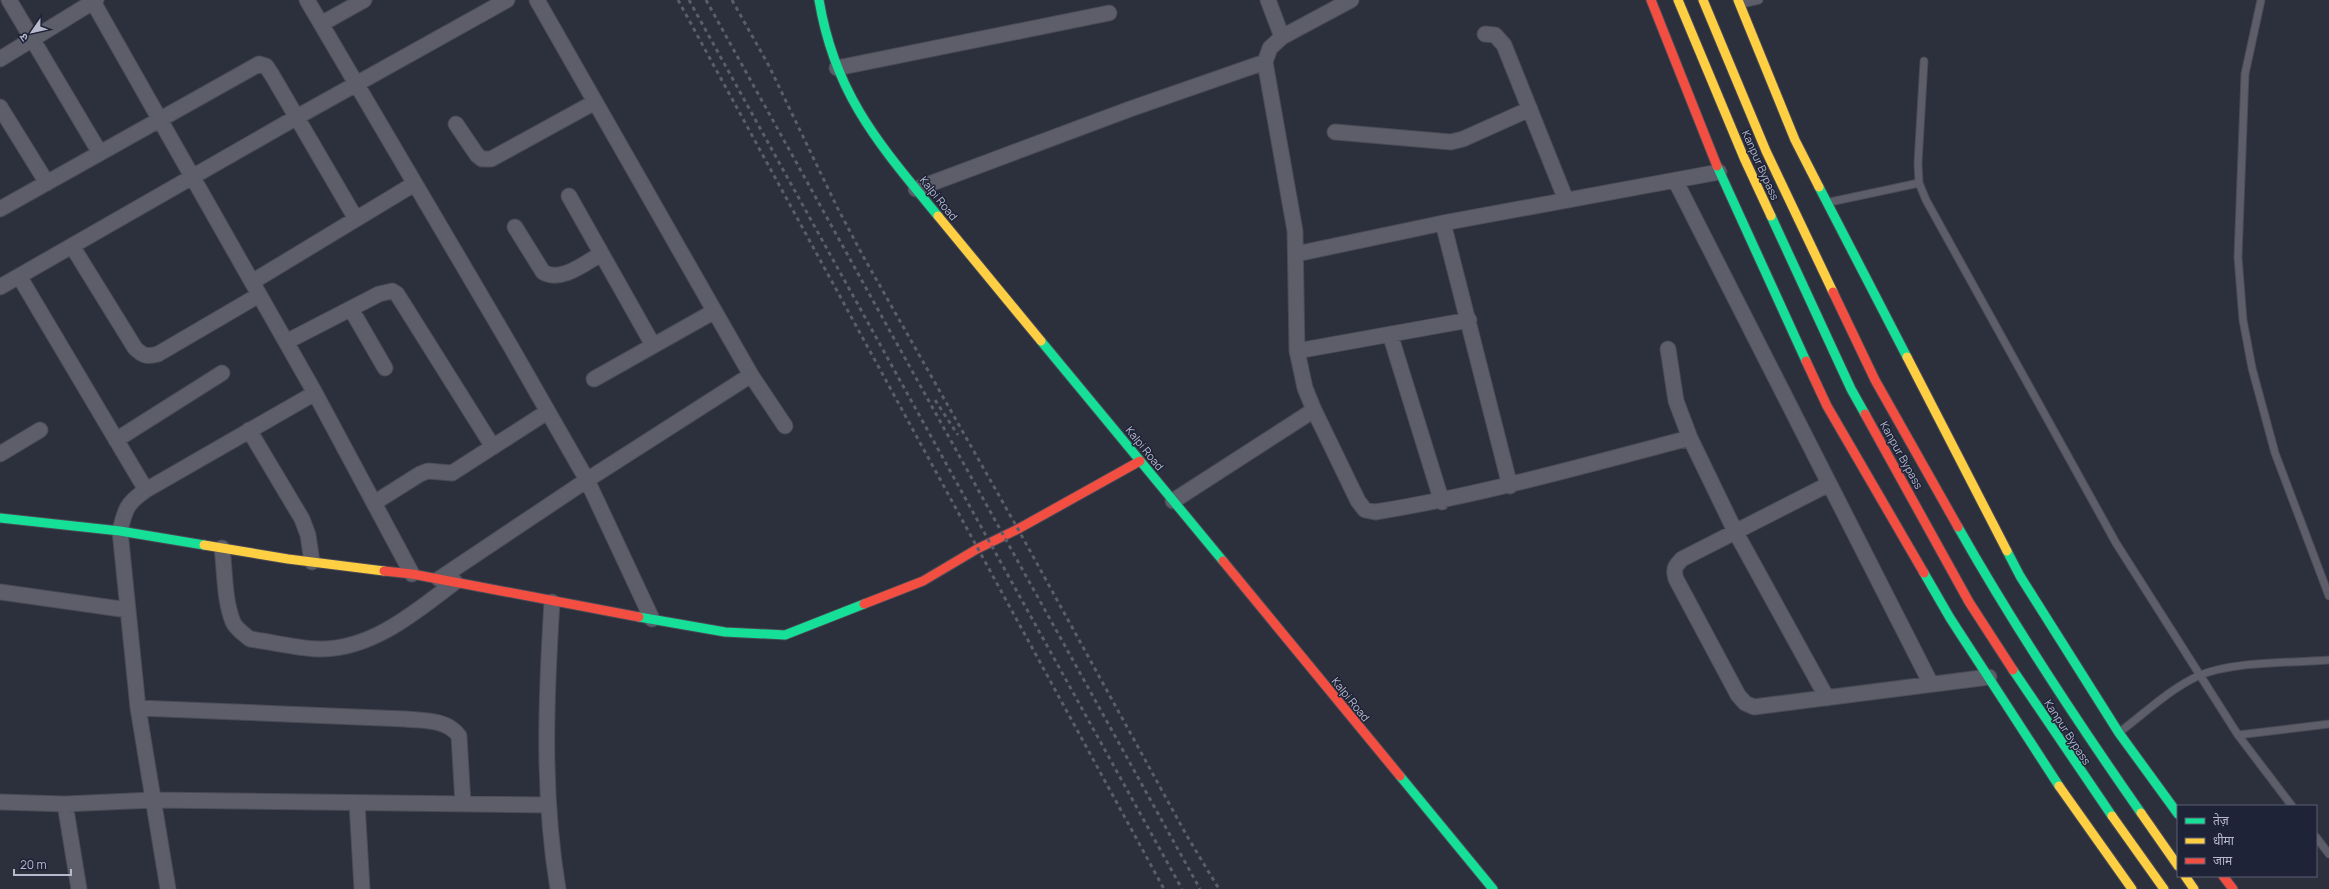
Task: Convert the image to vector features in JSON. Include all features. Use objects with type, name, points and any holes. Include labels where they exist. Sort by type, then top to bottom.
[{"type":"main road","name":"Kalpi Road","points":[[819,0],[822,20],[837,68],[860,115],[916,189],[1493,889]]},
{"type":"main road","points":[[1651,0],[1719,172],[1827,406],[1950,618],[2082,821],[2132,889]]},
{"type":"main road","name":"Kanpur Bypass","points":[[1678,0],[1744,158],[1851,389],[1969,602],[2080,771],[2164,889]]},
{"type":"main road","name":"Kanpur Bypass","points":[[1703,0],[1766,151],[1875,380],[1994,591],[2102,759],[2177,865]]},
{"type":"main road","points":[[1739,2],[1795,140],[2020,576],[2119,733],[2177,813]]},
{"type":"main road","points":[[0,518],[120,531],[312,562],[412,574],[552,602],[725,632],[785,635],[923,581],[977,549],[1018,529],[1140,461]]},
{"type":"main road","points":[[2186,877],[2194,889]]},
{"type":"main road","points":[[2224,877],[2233,889]]},
{"type":"street","points":[[9,0],[100,153]]},
{"type":"street","points":[[307,0],[511,347],[586,480],[652,619]]},
{"type":"street","points":[[321,24],[364,0]]},
{"type":"street","points":[[0,287],[297,117],[357,85],[507,0]]},
{"type":"street","points":[[537,0],[713,312],[750,375],[785,426]]},
{"type":"street","points":[[1268,0],[1282,36]]},
{"type":"street","points":[[1351,0],[1282,36],[1270,48],[1265,62],[1292,208],[1296,254],[1297,351],[1305,388],[1358,501],[1365,510],[1375,512],[1442,502],[1510,486],[1690,438]]},
{"type":"street","points":[[0,59],[94,1],[315,393],[412,574]]},
{"type":"street","points":[[837,68],[1109,13]]},
{"type":"street","points":[[1485,34],[1495,36],[1504,45],[1566,200]]},
{"type":"street","points":[[916,189],[1122,111],[1265,62]]},
{"type":"street","points":[[0,209],[259,64],[266,66],[272,75],[356,219]]},
{"type":"street","points":[[456,124],[482,159],[491,159],[595,102]]},
{"type":"street","points":[[0,107],[47,183]]},
{"type":"street","points":[[1335,132],[1451,142],[1463,139],[1530,109]]},
{"type":"street","points":[[1296,254],[1443,223],[1719,172]]},
{"type":"street","points":[[1675,180],[1931,684]]},
{"type":"street","points":[[252,282],[414,184]]},
{"type":"street","points":[[569,196],[653,345]]},
{"type":"street","points":[[1443,223],[1469,320],[1510,486]]},
{"type":"street","points":[[515,227],[543,272],[550,276],[559,276],[601,254]]},
{"type":"street","points":[[72,246],[135,348],[142,355],[149,357],[158,354],[259,295]]},
{"type":"street","points":[[19,276],[146,490]]},
{"type":"street","points":[[286,342],[386,291],[397,294],[492,447]]},
{"type":"street","points":[[351,309],[385,368]]},
{"type":"street","points":[[594,379],[713,312]]},
{"type":"street","points":[[1297,351],[1469,320]]},
{"type":"street","points":[[1390,334],[1442,502]]},
{"type":"street","points":[[1668,349],[1676,401],[1690,438],[1735,531],[1827,698]]},
{"type":"street","points":[[116,440],[222,373]]},
{"type":"street","points":[[439,579],[586,480],[750,375]]},
{"type":"street","points":[[168,889],[138,708],[120,531],[125,509],[134,498],[146,490],[248,430],[315,393]]},
{"type":"street","points":[[1173,501],[1314,410]]},
{"type":"street","points":[[374,503],[420,474],[428,471],[452,473],[547,412]]},
{"type":"street","points":[[0,454],[40,430]]},
{"type":"street","points":[[248,430],[302,520],[308,534],[312,562]]},
{"type":"street","points":[[1829,484],[1682,559],[1676,565],[1674,571],[1738,695],[1745,703],[1754,707],[1989,677]]},
{"type":"street","points":[[222,548],[229,607],[233,623],[241,633],[250,639],[317,649],[341,646],[363,640],[380,632],[408,617],[455,582]]},
{"type":"street","points":[[0,592],[128,610]]},
{"type":"street","points":[[552,602],[546,699],[548,805],[558,889]]},
{"type":"street","points":[[138,708],[397,718],[443,723],[453,728],[459,736],[464,804]]},
{"type":"street","points":[[0,802],[65,804],[153,800],[548,805]]},
{"type":"street","points":[[357,803],[362,889]]},
{"type":"street","points":[[65,804],[79,889]]},
{"type":"lane","points":[[1739,2],[1759,0]]},
{"type":"lane","points":[[2261,0],[2245,74],[2238,257],[2243,320],[2252,368],[2275,453],[2329,596]]},
{"type":"lane","points":[[1924,61],[1918,163],[1919,183],[1926,200],[2116,542],[2199,676],[2238,735],[2291,805]]},
{"type":"lane","points":[[1828,203],[1919,183]]},
{"type":"lane","points":[[2119,733],[2169,694],[2199,676],[2236,667],[2329,660]]},
{"type":"lane","points":[[2238,735],[2329,724]]},
{"type":"lane","points":[[2317,839],[2329,854]]},
{"type":"railway","points":[[678,0],[1164,889]]},
{"type":"railway","points":[[689,0],[1182,889]]},
{"type":"railway","points":[[706,0],[1200,889]]},
{"type":"railway","points":[[732,0],[769,66],[837,207],[863,256],[1018,529],[1187,836],[1219,889]]},
{"type":"railway","points":[[935,400],[958,435]]},
{"type":"traffic: fast","points":[[819,0],[826,34],[836,64],[862,117],[897,165],[938,216]]},
{"type":"traffic: fast","points":[[1717,166],[1806,361]]},
{"type":"traffic: fast","points":[[1819,187],[1907,357]]},
{"type":"traffic: fast","points":[[1771,216],[1851,389],[1865,414]]},
{"type":"traffic: fast","points":[[1041,341],[1223,561]]},
{"type":"traffic: fast","points":[[0,518],[120,531],[204,545]]},
{"type":"traffic: fast","points":[[1958,527],[1979,564],[2046,672],[2141,813]]},
{"type":"traffic: fast","points":[[2007,551],[2020,576],[2119,733],[2177,813]]},
{"type":"traffic: fast","points":[[1924,573],[1950,618],[2059,786]]},
{"type":"traffic: fast","points":[[639,617],[725,632],[785,635],[864,604]]},
{"type":"traffic: fast","points":[[2013,670],[2112,816]]},
{"type":"traffic: fast","points":[[1400,776],[1493,889]]},
{"type":"traffic: slow","points":[[1678,0],[1744,158],[1771,216]]},
{"type":"traffic: slow","points":[[1703,0],[1766,151],[1833,292]]},
{"type":"traffic: slow","points":[[1738,0],[1795,140],[1819,187]]},
{"type":"traffic: slow","points":[[938,216],[1041,341]]},
{"type":"traffic: slow","points":[[1907,357],[2007,551]]},
{"type":"traffic: slow","points":[[204,545],[288,559],[384,571]]},
{"type":"traffic: slow","points":[[2059,786],[2132,889]]},
{"type":"traffic: slow","points":[[2141,813],[2177,865]]},
{"type":"traffic: slow","points":[[2112,816],[2164,889]]},
{"type":"traffic: slow","points":[[2186,877],[2194,889]]},
{"type":"traffic: jam","points":[[1651,0],[1717,166]]},
{"type":"traffic: jam","points":[[1833,292],[1875,380],[1958,527]]},
{"type":"traffic: jam","points":[[1806,361],[1827,406],[1924,573]]},
{"type":"traffic: jam","points":[[1865,414],[1969,602],[2013,670]]},
{"type":"traffic: jam","points":[[864,604],[923,581],[977,549],[1018,529],[1140,461]]},
{"type":"traffic: jam","points":[[1223,561],[1400,776]]},
{"type":"traffic: jam","points":[[384,571],[412,574],[639,617]]},
{"type":"traffic: jam","points":[[2224,877],[2233,889]]}]
